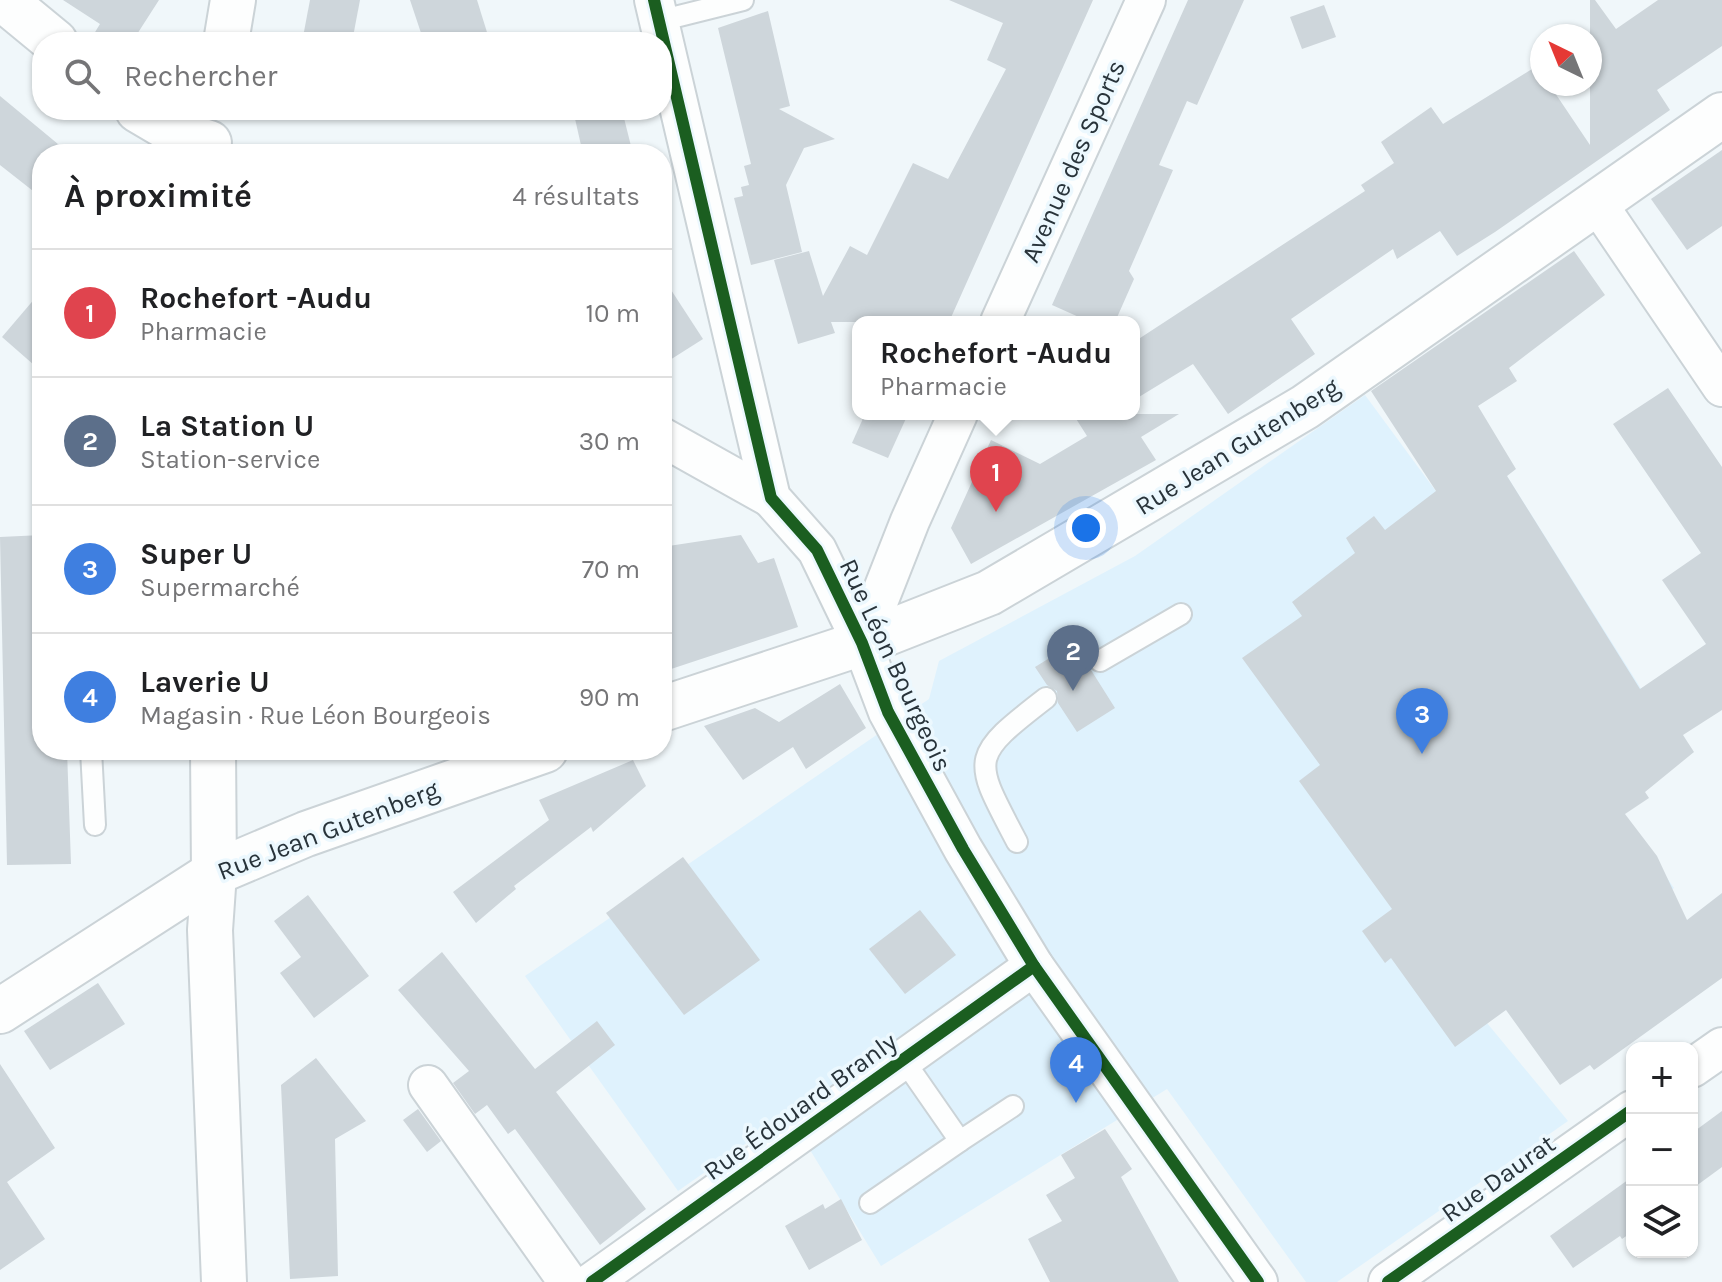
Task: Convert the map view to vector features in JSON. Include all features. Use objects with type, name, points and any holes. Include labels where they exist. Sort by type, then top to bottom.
[{"type":"main road","points":[[4,0],[43,32]]},
{"type":"main road","points":[[228,32],[233,0]]},
{"type":"main road","name":"Rue Jean Gutenberg","points":[[672,706],[862,643],[968,604],[1141,506],[1305,407],[1722,115]]},
{"type":"main road","points":[[155,120],[177,133],[211,136]]},
{"type":"main road","points":[[213,760],[214,873],[210,930],[224,1282]]},
{"type":"main road","name":"Rue Jean Gutenberg","points":[[0,1011],[214,873],[306,834],[517,760]]},
{"type":"street","name":"Avenue des Sports","points":[[1003,316],[1146,0]]},
{"type":"street","name":"Rue Léon Bourgeois","points":[[656,10],[661,32]]},
{"type":"street","name":"Rue Léon Bourgeois","points":[[672,78],[771,498],[817,550],[862,643],[888,712],[963,849],[1034,966],[1258,1282]]},
{"type":"street","points":[[1597,203],[1722,387]]},
{"type":"street","points":[[862,643],[955,420]]},
{"type":"street","points":[[672,443],[771,498]]},
{"type":"street","name":"Rue Édouard Branly","points":[[592,1282],[1034,966]]},
{"type":"street","points":[[1698,1064],[1722,1047]]},
{"type":"street","points":[[428,1085],[568,1282]]},
{"type":"street","name":"Rue Daurat","points":[[1388,1282],[1626,1114]]},
{"type":"lane","points":[[656,10],[743,0]]},
{"type":"lane","points":[[1100,661],[1181,614]]},
{"type":"lane","points":[[1017,842],[987,783],[984,766],[998,735],[1046,698]]},
{"type":"lane","points":[[92,760],[95,825]]},
{"type":"lane","points":[[903,1059],[960,1141]]},
{"type":"lane","points":[[870,1203],[1013,1106]]},
{"type":"shaded area","points":[[1365,395],[1452,513],[1507,476],[1674,741],[1604,787],[1674,888],[1487,1023],[1568,1121],[1337,1282],[1306,1282],[1167,1089],[881,1266],[788,1114],[678,1191],[525,976],[929,699],[939,661],[1135,556]]},
{"type":"building","points":[[63,0],[159,0],[138,32],[95,32],[100,24]]},
{"type":"building","points":[[310,0],[360,0],[354,32],[304,32]]},
{"type":"building","points":[[410,0],[477,0],[487,32],[421,32]]},
{"type":"building","points":[[949,0],[1093,0],[952,316],[852,316],[852,322],[831,322],[835,333],[798,344],[774,260],[809,251],[823,296],[850,246],[867,255],[913,163],[948,179],[1006,69],[987,60],[1003,23]]},
{"type":"building","points":[[1188,0],[1244,0],[1197,105],[1187,101],[1159,165],[1173,170],[1129,271],[1134,279],[1118,316],[1077,316],[1052,305]]},
{"type":"building","points":[[1590,0],[1595,0],[1616,29],[1658,0],[1722,0],[1722,46],[1657,90],[1670,110],[1457,256],[1440,231],[1397,259],[1393,249],[1291,319],[1315,354],[1228,414],[1193,364],[1140,396],[1140,338],[1365,191],[1361,185],[1394,163],[1381,142],[1431,107],[1443,124],[1530,70],[1530,96],[1557,96],[1590,145],[1590,96],[1602,96],[1602,24],[1590,24]]},
{"type":"building","points":[[1324,5],[1336,37],[1302,49],[1290,17]]},
{"type":"building","points":[[768,11],[790,106],[779,109],[835,139],[804,148],[786,185],[802,252],[751,265],[734,198],[743,196],[741,187],[749,185],[744,166],[751,164],[718,28]]},
{"type":"building","points":[[0,96],[58,144],[32,144],[32,190],[0,165]]},
{"type":"building","points":[[575,120],[624,120],[630,144],[581,144]]},
{"type":"building","points":[[1722,150],[1722,226],[1687,250],[1651,199]]},
{"type":"building","points":[[1574,251],[1605,295],[1509,368],[1517,381],[1478,406],[1516,469],[1507,476],[1640,689],[1706,644],[1662,580],[1701,553],[1613,424],[1668,388],[1722,467],[1722,710],[1683,735],[1694,752],[1645,792],[1649,798],[1625,814],[1657,856],[1687,920],[1722,893],[1722,978],[1633,1042],[1626,1042],[1626,1047],[1594,1070],[1590,1065],[1560,1085],[1506,1010],[1455,1047],[1391,958],[1385,963],[1362,931],[1392,909],[1299,781],[1320,765],[1242,658],[1302,616],[1292,602],[1355,553],[1346,538],[1374,516],[1385,530],[1436,491],[1371,391]]},
{"type":"building","points":[[672,291],[703,339],[672,359]]},
{"type":"building","points":[[32,302],[32,363],[2,337]]},
{"type":"building","points":[[1140,414],[1179,414],[1141,437],[1156,460],[971,564],[951,528],[991,440],[1040,464],[1087,436],[1077,420],[1140,420]]},
{"type":"building","points":[[862,420],[905,420],[888,458],[852,443]]},
{"type":"building","points":[[32,535],[32,760],[67,760],[71,864],[7,865],[0,537]]},
{"type":"building","points":[[741,535],[758,563],[774,558],[798,627],[672,669],[672,545]]},
{"type":"building","points":[[1074,643],[1115,708],[1077,732],[1058,703],[1057,691],[1047,685],[1035,667]]},
{"type":"building","points":[[840,684],[866,728],[806,769],[793,747],[743,780],[704,726],[755,708],[779,722]]},
{"type":"building","points":[[633,760],[646,786],[593,832],[591,827],[514,886],[516,889],[476,923],[453,892],[549,820],[539,800]]},
{"type":"building","points":[[683,857],[760,960],[684,1015],[606,913]]},
{"type":"building","points":[[308,895],[369,976],[314,1018],[280,973],[301,957],[274,921]]},
{"type":"building","points":[[920,910],[956,955],[905,994],[869,949]]},
{"type":"building","points":[[442,952],[535,1069],[597,1021],[615,1045],[556,1092],[646,1209],[600,1245],[515,1129],[508,1134],[487,1105],[475,1114],[453,1083],[469,1071],[398,990]]},
{"type":"building","points":[[98,983],[125,1024],[50,1070],[24,1031]]},
{"type":"building","points":[[316,1058],[366,1121],[335,1139],[338,1276],[290,1279],[281,1085]]},
{"type":"building","points":[[0,1064],[55,1148],[7,1182],[45,1239],[0,1270]]},
{"type":"building","points":[[418,1109],[441,1141],[427,1152],[403,1120]]},
{"type":"building","points":[[1722,1111],[1722,1167],[1698,1185],[1698,1129]]},
{"type":"building","points":[[1105,1129],[1132,1169],[1121,1177],[1179,1282],[1050,1282],[1028,1239],[1062,1221],[1046,1195],[1075,1178],[1061,1155]]},
{"type":"building","points":[[1626,1181],[1626,1236],[1622,1239],[1620,1236],[1573,1268],[1550,1236]]},
{"type":"building","points":[[841,1199],[862,1240],[809,1270],[785,1226],[823,1204],[825,1209]]},
{"type":"cycle path","points":[[654,0],[662,32]]},
{"type":"cycle path","points":[[672,77],[771,498],[817,550],[862,643],[888,712],[963,849],[1034,966],[1258,1282]]},
{"type":"cycle path","points":[[592,1282],[1034,966]]},
{"type":"cycle path","points":[[1388,1282],[1626,1114]]},
{"type":"place","name":"Rochefort -Audu","points":[[996,512]]},
{"type":"place","name":"La Station U","points":[[1073,691]]},
{"type":"place","name":"Super U","points":[[1422,754]]},
{"type":"place","name":"Laverie U","points":[[1076,1103]]}]
